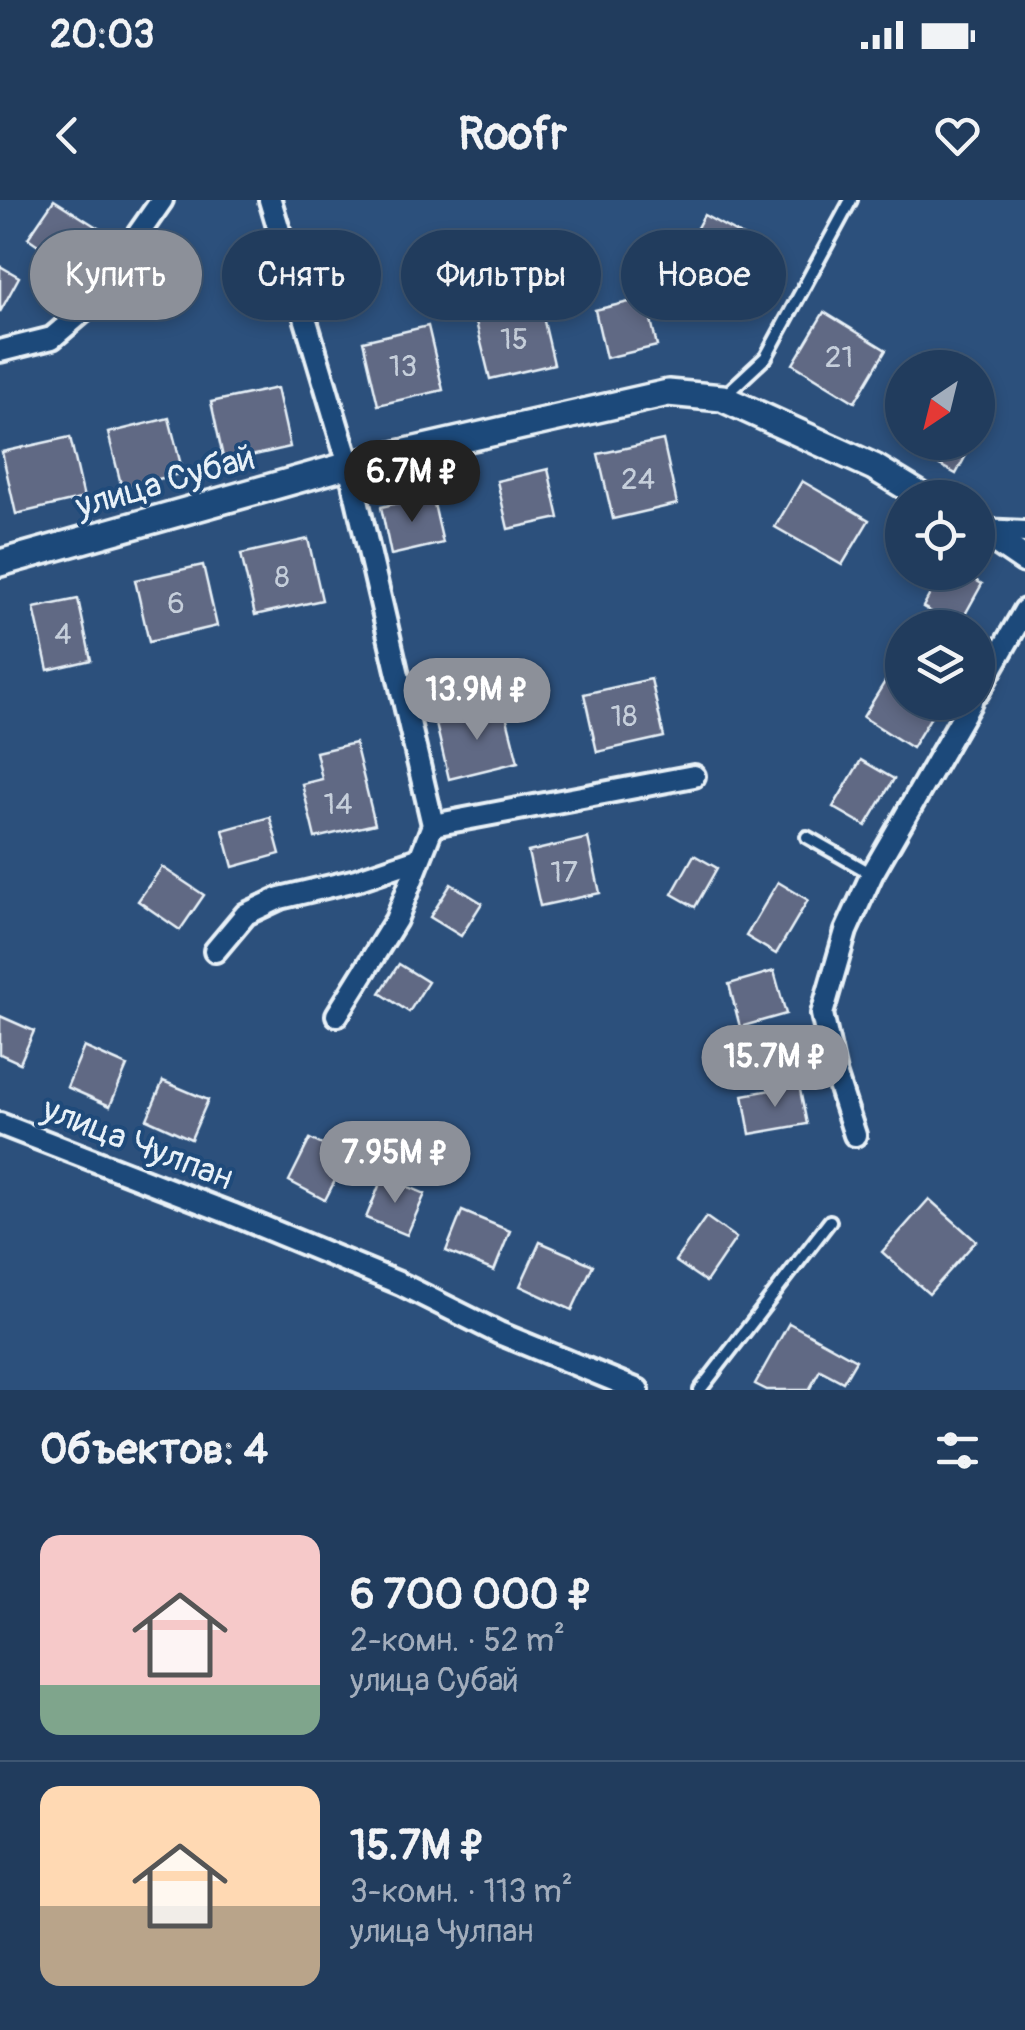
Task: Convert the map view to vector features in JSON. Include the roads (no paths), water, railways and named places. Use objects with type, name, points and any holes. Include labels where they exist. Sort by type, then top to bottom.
[{"type":"street","points":[[0,351],[52,338],[86,309],[162,200]]},
{"type":"street","points":[[270,200],[349,465],[433,825],[396,920],[337,1015]]},
{"type":"street","name":"улица Субай","points":[[0,563],[349,465],[668,393],[722,398],[895,480]]},
{"type":"street","points":[[995,530],[1025,532]]},
{"type":"street","points":[[995,540],[1025,560]]},
{"type":"street","points":[[995,662],[1025,610]]},
{"type":"street","points":[[855,1135],[835,1074],[822,1014],[846,932],[872,874],[961,720]]},
{"type":"street","points":[[433,825],[694,776]]},
{"type":"street","points":[[215,951],[246,914],[280,898],[418,860]]},
{"type":"street","name":"улица Чулпан","points":[[0,1124],[401,1284],[499,1333],[638,1390]]},
{"type":"lane","points":[[722,398],[766,357],[851,200]]},
{"type":"lane","points":[[807,837],[872,874]]},
{"type":"lane","points":[[700,1390],[830,1221]]}]
